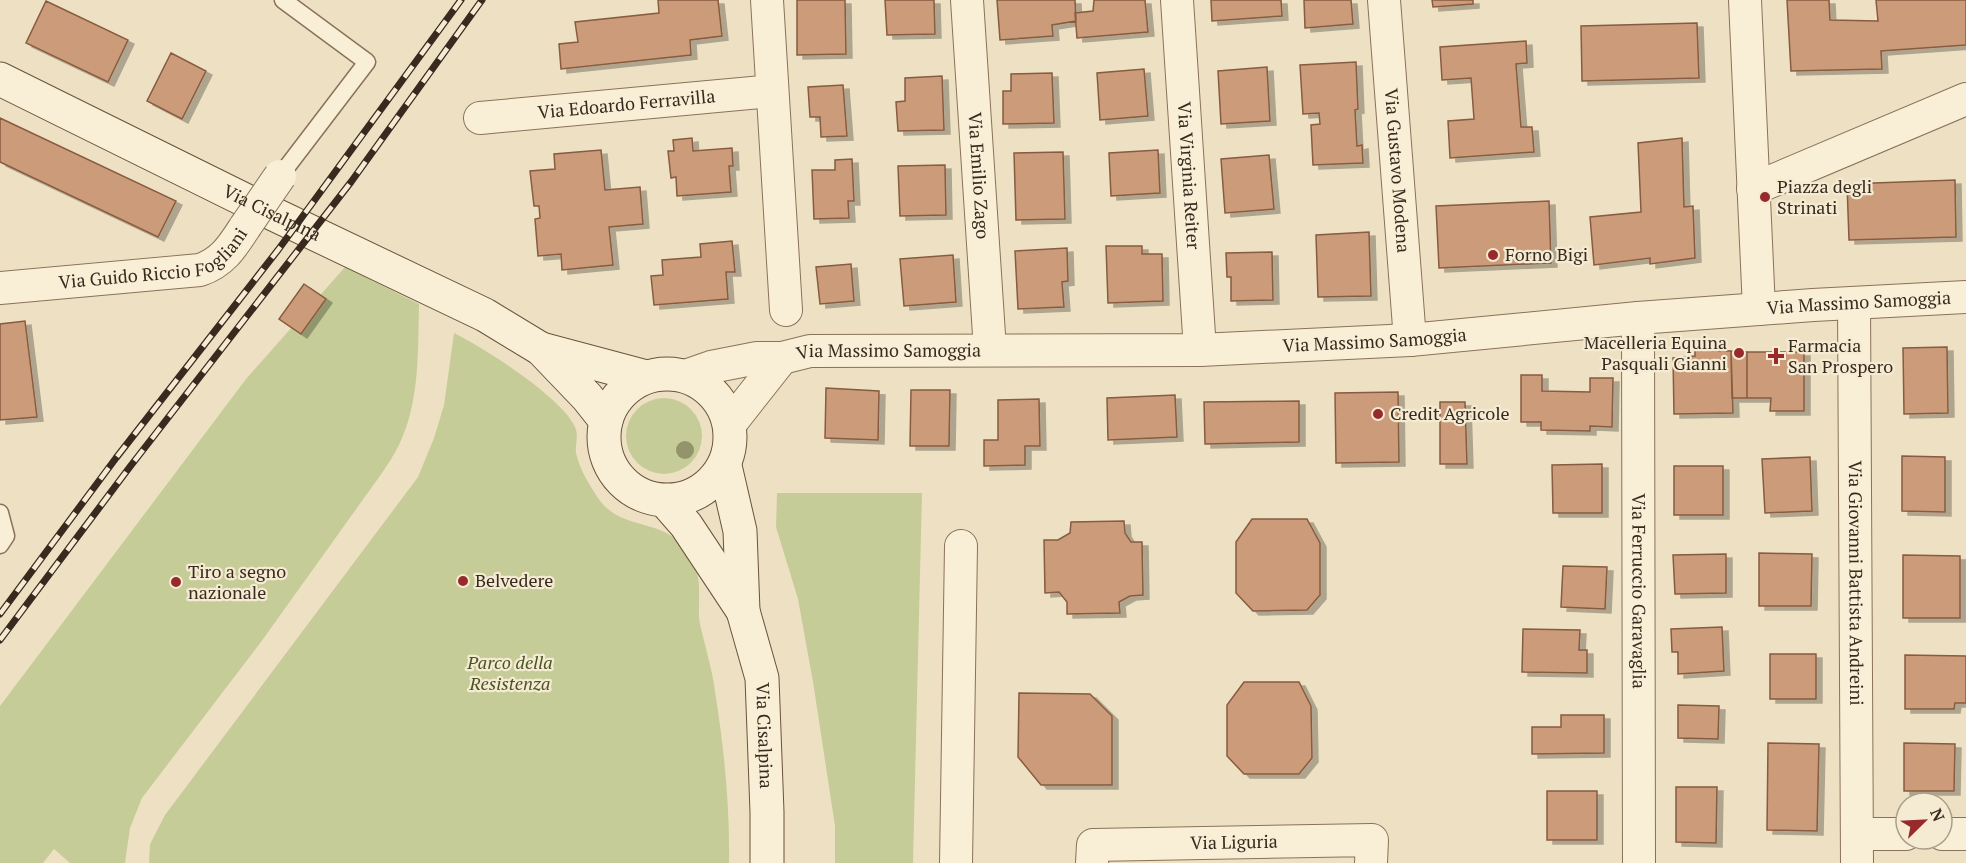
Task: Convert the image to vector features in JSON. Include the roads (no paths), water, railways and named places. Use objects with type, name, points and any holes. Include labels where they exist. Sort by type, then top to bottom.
[{"type":"main road","name":"Via Cisalpina","points":[[0,79],[265,210],[485,315],[541,350],[587,397],[606,421]]},
{"type":"main road","name":"Via Cisalpina","points":[[541,350],[646,377]]},
{"type":"main road","name":"Via Cisalpina","points":[[665,373],[685,376],[701,383],[714,393],[724,408],[730,424],[731,445],[724,466],[714,481],[700,492],[683,499],[665,501],[646,497],[630,489],[616,475],[607,458],[604,440],[606,421],[614,402],[627,387],[646,377],[665,373]]},
{"type":"main road","name":"Via Cisalpina","points":[[724,466],[740,531],[743,611],[762,678],[767,813],[766,863]]},
{"type":"main road","name":"Via Cisalpina","points":[[665,501],[686,525],[743,611]]},
{"type":"street","points":[[767,0],[786,310]]},
{"type":"street","name":"Via Emilio Zago","points":[[967,0],[990,350]]},
{"type":"street","name":"Via Virginia Reiter","points":[[1177,0],[1200,350]]},
{"type":"street","name":"Via Gustavo Modena","points":[[1384,0],[1410,340]]},
{"type":"street","points":[[1745,0],[1759,309]]},
{"type":"street","name":"Via Edoardo Ferravilla","points":[[480,118],[772,91]]},
{"type":"street","points":[[1753,189],[1966,99]]},
{"type":"street","name":"Via Guido Riccio Fogliani","points":[[0,288],[200,270],[225,257],[280,176]]},
{"type":"street","name":"Via Massimo Samoggia","points":[[685,376],[711,367],[757,358],[783,358],[810,351],[1200,350],[1410,340],[1638,318],[1966,297]]},
{"type":"street","name":"Via Giovanni Battista Andreini","points":[[1854,303],[1857,849]]},
{"type":"street","name":"Via Ferruccio Garavaglia","points":[[1638,318],[1639,863]]},
{"type":"street","name":"Via Massimo Samoggia","points":[[730,424],[783,358]]},
{"type":"street","points":[[956,863],[961,546]]},
{"type":"street","points":[[1857,849],[1894,838]]},
{"type":"street","name":"Via Liguria","points":[[1092,863],[1093,844],[1372,840],[1371,863]]},
{"type":"lane","name":"Via Guido Riccio Fogliani","points":[[280,176],[367,62],[283,0]]},
{"type":"lane","points":[[0,513],[6,536],[0,544]]},
{"type":"railway","points":[[0,614],[116,458],[278,250],[461,0]]},
{"type":"railway","points":[[0,640],[129,468],[351,182],[482,0]]},
{"type":"place","name":"Piazza degli Strinati","points":[[1765,197]]},
{"type":"place","name":"Forno Bigi","points":[[1493,255]]},
{"type":"place","name":"Macelleria Equina Pasquali Gianni","points":[[1739,353]]},
{"type":"place","name":"Farmacia San Prospero","points":[[1776,356]]},
{"type":"place","name":"Credit Agricole","points":[[1378,414]]},
{"type":"place","name":"Belvedere","points":[[463,581]]},
{"type":"place","name":"Tiro a segno nazionale","points":[[176,582]]},
{"type":"park label","name":"Parco della Resistenza","points":[[510,673]]}]
